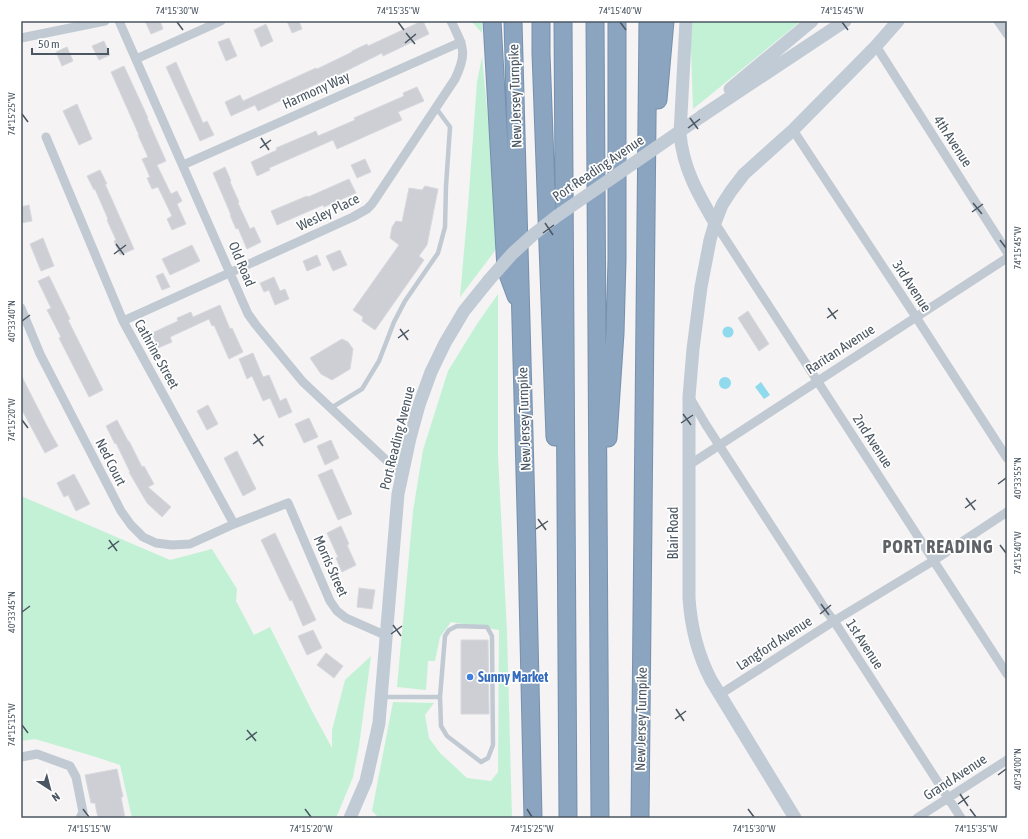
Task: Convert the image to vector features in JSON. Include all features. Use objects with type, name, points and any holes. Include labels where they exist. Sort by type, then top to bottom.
[{"type":"highway","points":[[492,21],[506,269],[521,308]]},
{"type":"highway","name":"New Jersey Turnpike","points":[[513,21],[530,657],[532,818]]},
{"type":"highway","points":[[541,21],[551,342],[568,685]]},
{"type":"highway","points":[[563,21],[568,818]]},
{"type":"highway","points":[[595,21],[600,818]]},
{"type":"highway","points":[[598,538],[615,332],[617,260],[617,21]]},
{"type":"highway","name":"New Jersey Turnpike","points":[[640,818],[648,21]]},
{"type":"highway","points":[[646,238],[665,21]]},
{"type":"main road","points":[[686,21],[680,134],[681,146],[684,161],[695,187],[715,223]]},
{"type":"main road","points":[[702,116],[738,83],[812,21]]},
{"type":"main road","name":"Port Reading Avenue","points":[[350,818],[366,781],[380,723],[398,494],[410,438],[419,405],[431,372],[445,343],[464,311],[488,280],[512,254],[557,216],[702,116],[845,21]]},
{"type":"main road","points":[[715,223],[722,206],[744,174],[793,130],[876,46],[898,21]]},
{"type":"main road","name":"Blair Road","points":[[715,223],[700,287],[689,397],[690,617],[700,655],[710,680],[795,818]]},
{"type":"street","points":[[21,38],[105,21]]},
{"type":"street","name":"Old Road","points":[[119,21],[231,272],[248,314],[303,382],[402,475]]},
{"type":"street","points":[[136,59],[221,21]]},
{"type":"street","points":[[451,21],[461,42]]},
{"type":"street","points":[[998,21],[1007,34]]},
{"type":"street","name":"Wesley Place","points":[[123,321],[360,214],[367,209],[372,204],[455,79],[460,70],[462,60],[463,51],[461,42]]},
{"type":"street","name":"Harmony Way","points":[[183,164],[461,42]]},
{"type":"street","name":"4th Avenue","points":[[876,46],[1007,252]]},
{"type":"street","name":"3rd Avenue","points":[[793,130],[1007,458]]},
{"type":"street","name":"Cathrine Street","points":[[46,138],[123,321],[234,524]]},
{"type":"street","name":"2nd Avenue","points":[[715,223],[1007,674]]},
{"type":"street","name":"Raritan Avenue","points":[[689,465],[1007,258]]},
{"type":"street","name":"Ned Court","points":[[21,308],[40,354],[121,511],[131,525],[143,537],[156,543],[172,545],[190,544],[234,524]]},
{"type":"street","name":"1st Avenue","points":[[689,397],[719,446],[961,818]]},
{"type":"street","name":"Morris Street","points":[[234,524],[288,503],[330,601],[337,611],[346,618],[387,636]]},
{"type":"street","name":"Langford Avenue","points":[[719,695],[834,621],[933,561],[1007,512]]},
{"type":"street","points":[[21,757],[37,754],[70,766],[76,777],[83,812],[80,818]]},
{"type":"street","name":"Grand Avenue","points":[[917,818],[1007,760]]},
{"type":"lane","points":[[331,408],[362,389],[379,361],[401,308],[438,253],[445,227],[450,127],[436,108]]},
{"type":"lane","points":[[456,626],[487,627],[492,636],[493,745],[488,758],[481,762],[448,736],[441,726],[440,697],[445,636],[449,630],[456,626]]},
{"type":"lane","points":[[382,697],[440,697]]},
{"type":"green space","points":[[471,21],[482,21],[482,33]]},
{"type":"green space","points":[[690,21],[801,21],[693,109]]},
{"type":"green space","points":[[482,57],[500,244],[460,297],[477,82]]},
{"type":"green space","points":[[498,294],[498,456],[507,632],[512,818],[379,818],[372,811],[393,702],[434,703],[425,715],[429,738],[440,753],[467,778],[491,781],[498,772],[499,630],[451,622],[440,637],[435,661],[428,661],[426,690],[397,687],[413,511],[423,450],[448,371],[477,324]]},
{"type":"green space","points":[[21,496],[170,560],[212,549],[237,589],[236,601],[254,635],[270,627],[332,748],[332,730],[345,680],[371,656],[359,746],[353,777],[336,818],[132,818],[120,765],[35,739],[21,741]]},
{"type":"water","points":[[728,326],[732,328],[734,332],[732,336],[728,338],[724,336],[722,332],[724,328]]},
{"type":"water","points":[[723,377],[727,377],[731,383],[727,389],[723,389],[719,385],[719,381]]},
{"type":"water","points":[[761,382],[770,395],[764,399],[755,387]]},
{"type":"building","points":[[145,21],[160,21],[163,29],[151,34]]},
{"type":"building","points":[[287,21],[299,21],[302,29],[292,33]]},
{"type":"building","points":[[422,21],[429,34],[383,56],[382,53],[334,77],[258,111],[255,105],[231,116],[225,102],[240,95],[243,101],[316,68],[317,69],[367,44],[368,46]]},
{"type":"building","points":[[266,24],[273,41],[261,47],[254,30]]},
{"type":"building","points":[[229,38],[237,56],[226,61],[218,42]]},
{"type":"building","points":[[104,41],[110,55],[99,60],[92,46]]},
{"type":"building","points":[[67,47],[73,61],[62,66],[56,52]]},
{"type":"building","points":[[176,62],[203,123],[207,121],[214,135],[200,141],[166,67]]},
{"type":"building","points":[[124,66],[166,161],[157,165],[171,194],[177,191],[182,201],[177,204],[186,224],[172,230],[167,219],[172,216],[158,187],[152,189],[147,178],[150,177],[142,159],[148,157],[111,72]]},
{"type":"building","points":[[417,87],[424,101],[398,112],[402,120],[337,149],[333,140],[269,168],[270,170],[257,176],[251,162],[277,150],[276,148],[316,131],[318,136],[355,120],[354,118],[404,96],[403,93]]},
{"type":"building","points":[[77,104],[92,139],[79,145],[63,111]]},
{"type":"building","points":[[365,159],[371,172],[357,178],[351,165]]},
{"type":"building","points":[[225,167],[239,202],[238,203],[250,229],[254,227],[261,242],[247,249],[238,228],[236,229],[213,173]]},
{"type":"building","points":[[100,170],[134,249],[120,255],[114,241],[116,240],[107,220],[108,219],[95,189],[94,190],[87,176]]},
{"type":"building","points":[[349,179],[356,193],[324,207],[323,205],[277,225],[271,211]]},
{"type":"building","points":[[425,186],[438,189],[427,245],[419,256],[424,260],[375,330],[362,321],[363,317],[353,310],[399,245],[390,238],[392,227],[396,221],[402,222],[409,188],[422,190]]},
{"type":"building","points":[[29,205],[32,221],[21,223],[21,207]]},
{"type":"building","points":[[43,238],[54,266],[41,271],[30,244]]},
{"type":"building","points":[[192,245],[200,261],[170,275],[162,259]]},
{"type":"building","points":[[340,250],[347,265],[333,271],[326,256]]},
{"type":"building","points":[[317,255],[321,265],[307,271],[303,261]]},
{"type":"building","points":[[163,273],[170,287],[162,290],[156,276]]},
{"type":"building","points":[[49,276],[70,319],[68,320],[103,390],[89,397],[59,338],[61,337],[47,310],[51,308],[38,281]]},
{"type":"building","points":[[274,277],[280,291],[285,289],[289,299],[275,305],[269,290],[264,292],[260,283]]},
{"type":"building","points":[[220,305],[230,329],[232,328],[243,352],[229,359],[214,325],[212,326],[209,319],[170,337],[172,342],[158,348],[152,333],[178,321],[177,318],[191,312],[193,317]]},
{"type":"building","points":[[748,311],[769,344],[759,351],[738,318]]},
{"type":"building","points":[[342,339],[348,342],[353,349],[350,369],[332,380],[321,374],[310,358]]},
{"type":"building","points":[[253,353],[263,377],[269,375],[280,401],[286,398],[292,412],[279,418],[270,398],[263,401],[252,376],[247,379],[239,359]]},
{"type":"building","points":[[21,375],[58,446],[45,453],[21,408]]},
{"type":"building","points":[[208,405],[218,424],[207,430],[197,411]]},
{"type":"building","points":[[309,418],[318,437],[304,443],[295,424]]},
{"type":"building","points":[[117,420],[142,467],[144,466],[154,484],[148,487],[171,507],[162,517],[147,503],[129,472],[116,443],[115,444],[106,426]]},
{"type":"building","points":[[331,440],[339,458],[325,465],[317,446]]},
{"type":"building","points":[[237,451],[256,489],[243,496],[224,458]]},
{"type":"building","points":[[332,469],[352,514],[338,520],[318,475]]},
{"type":"building","points":[[74,474],[90,504],[76,511],[68,495],[64,497],[57,483]]},
{"type":"building","points":[[341,526],[349,544],[347,545],[356,565],[342,572],[336,558],[338,557],[327,533]]},
{"type":"building","points":[[275,533],[316,620],[303,626],[292,600],[290,601],[261,540]]},
{"type":"building","points":[[359,588],[375,590],[372,609],[357,607]]},
{"type":"building","points":[[313,630],[322,648],[307,655],[298,636]]},
{"type":"building","points":[[461,640],[488,640],[489,714],[461,714]]},
{"type":"building","points":[[326,653],[343,666],[334,678],[317,665]]},
{"type":"building","points":[[117,769],[123,797],[121,797],[125,818],[98,818],[95,803],[91,803],[85,775]]},
{"type":"place","name":"Sunny Market","points":[[470,677]]},
{"type":"district","name":"PORT READING","points":[[938,547]]}]
